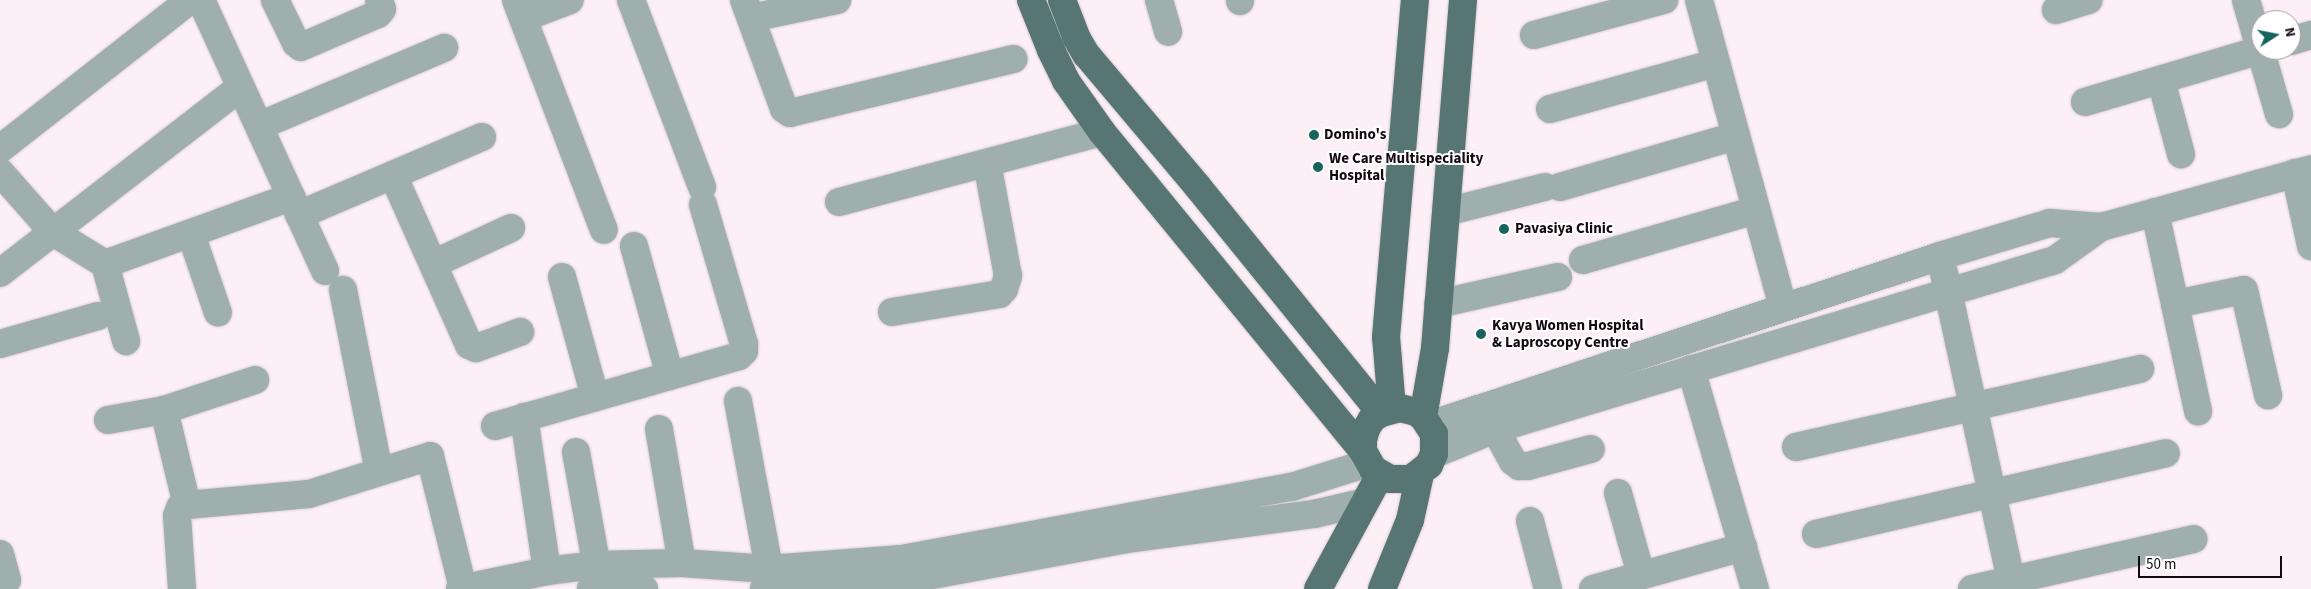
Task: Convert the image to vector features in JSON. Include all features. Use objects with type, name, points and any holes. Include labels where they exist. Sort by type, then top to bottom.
[{"type":"main road","points":[[1032,0],[1051,50],[1066,81],[1102,132],[1370,463],[1400,481],[1427,464]]},
{"type":"main road","points":[[1062,0],[1076,37],[1086,54],[1386,410]]},
{"type":"main road","points":[[1386,410],[1386,337],[1415,0]]},
{"type":"main road","points":[[1382,589],[1410,520],[1435,444],[1426,421],[1435,348],[1463,0]]},
{"type":"main road","points":[[1318,589],[1364,502],[1370,463],[1366,429],[1386,410],[1408,409],[1426,421]]},
{"type":"street","points":[[0,149],[190,0]]},
{"type":"street","points":[[201,0],[295,206],[334,280],[379,471]]},
{"type":"street","points":[[275,0],[296,43],[301,46],[378,14],[382,9],[379,0]]},
{"type":"street","points":[[570,0],[520,9],[604,230]]},
{"type":"street","points":[[495,426],[739,356],[744,351],[744,344],[702,196],[631,0]]},
{"type":"street","points":[[837,0],[748,9],[784,109],[790,113],[1014,59]]},
{"type":"street","points":[[1159,0],[1168,32]]},
{"type":"street","points":[[1534,35],[1664,0]]},
{"type":"street","points":[[1699,0],[1783,307]]},
{"type":"street","points":[[2056,10],[2089,0]]},
{"type":"street","points":[[2246,0],[2251,17]]},
{"type":"street","points":[[258,126],[444,48]]},
{"type":"street","points":[[2085,102],[2251,53]]},
{"type":"street","points":[[2264,60],[2279,114]]},
{"type":"street","points":[[1550,109],[1716,63]]},
{"type":"street","points":[[2161,80],[2181,154]]},
{"type":"street","points":[[0,273],[241,87]]},
{"type":"street","points":[[838,202],[1102,132]]},
{"type":"street","points":[[1446,212],[1553,187],[1736,136]]},
{"type":"street","points":[[0,172],[53,232],[96,261],[105,264],[191,234],[295,206],[393,175],[482,137]]},
{"type":"street","points":[[892,312],[1000,294],[1004,289],[1008,276],[987,163]]},
{"type":"street","points":[[1426,421],[1940,256],[2050,223],[2101,227],[2303,171],[2311,246]]},
{"type":"street","points":[[393,175],[472,348],[520,332]]},
{"type":"street","points":[[1583,260],[1756,210]]},
{"type":"street","points":[[2155,212],[2198,411]]},
{"type":"street","points":[[1427,464],[1495,429],[2055,260],[2101,227]]},
{"type":"street","points":[[433,264],[511,228]]},
{"type":"street","points":[[191,234],[218,313]]},
{"type":"street","points":[[634,246],[670,376]]},
{"type":"street","points":[[1940,256],[2012,585]]},
{"type":"street","points":[[105,264],[126,341]]},
{"type":"street","points":[[562,277],[594,397]]},
{"type":"street","points":[[1438,304],[1558,277]]},
{"type":"street","points":[[2176,304],[2244,290],[2268,395]]},
{"type":"street","points":[[0,344],[98,316]]},
{"type":"street","points":[[1692,369],[1755,589]]},
{"type":"street","points":[[1796,448],[2140,369]]},
{"type":"street","points":[[108,420],[164,410],[255,380]]},
{"type":"street","points":[[738,401],[766,579]]},
{"type":"street","points":[[164,410],[187,505]]},
{"type":"street","points":[[524,417],[547,571]]},
{"type":"street","points":[[659,429],[682,563]]},
{"type":"street","points":[[1495,429],[1513,461],[1519,466],[1528,466],[1591,450]]},
{"type":"street","points":[[576,452],[597,583]]},
{"type":"street","points":[[1816,534],[2166,454]]},
{"type":"street","points":[[182,589],[177,516],[180,508],[187,505],[300,496],[430,456],[462,589],[547,571],[597,583],[644,589]]},
{"type":"street","points":[[927,573],[1292,487],[1370,463]]},
{"type":"street","points":[[1618,493],[1641,576]]},
{"type":"street","points":[[597,583],[682,563],[766,579],[818,581],[927,573],[1126,539],[1314,514],[1364,502]]},
{"type":"street","points":[[1530,521],[1548,589]]},
{"type":"street","points":[[1972,589],[2012,585],[2193,539]]},
{"type":"street","points":[[1593,589],[1743,547]]},
{"type":"street","points":[[0,554],[7,580],[0,586]]},
{"type":"place","name":"Domino's","points":[[1314,135]]},
{"type":"place","name":"We Care Multispeciality Hospital","points":[[1318,167]]},
{"type":"place","name":"Pavasiya Clinic","points":[[1504,229]]},
{"type":"place","name":"Kavya Women Hospital & Laproscopy Centre","points":[[1481,334]]}]
